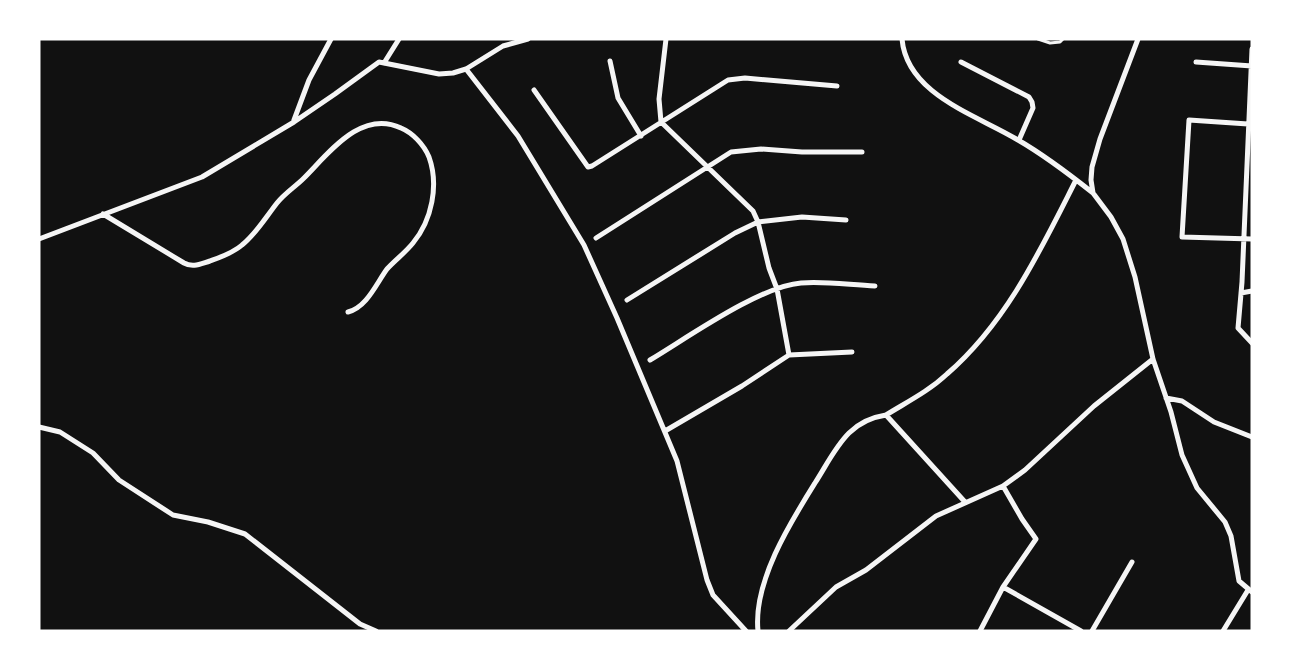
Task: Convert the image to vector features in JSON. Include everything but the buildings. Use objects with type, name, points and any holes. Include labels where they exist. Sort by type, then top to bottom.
[{"type":"street","points":[[294,122],[309,80],[331,39]]},
{"type":"street","points":[[384,63],[399,39]]},
{"type":"street","points":[[39,239],[202,177],[294,122],[379,62],[439,74],[466,69],[503,46],[528,39]]},
{"type":"street","points":[[666,39],[659,99],[662,122],[753,211],[777,289],[789,355]]},
{"type":"street","points":[[902,39],[902,47],[911,67],[926,85],[940,97],[1019,140],[1093,193],[1111,217],[1123,239],[1135,277],[1153,359],[1182,454],[1197,488],[1225,522],[1231,536],[1239,580],[1250,591],[1223,631]]},
{"type":"street","points":[[1093,193],[1092,167],[1100,139],[1138,39]]},
{"type":"street","points":[[1252,49],[1248,124],[1249,184],[1238,328],[1252,343]]},
{"type":"street","points":[[610,61],[618,98],[641,136]]},
{"type":"street","points":[[961,62],[1029,97],[1033,108],[1019,140]]},
{"type":"street","points":[[1196,62],[1251,66]]},
{"type":"street","points":[[466,69],[518,136],[584,245],[677,461],[707,580],[713,595],[746,631]]},
{"type":"street","points":[[534,90],[588,166],[592,166],[728,80],[745,78],[837,86]]},
{"type":"street","points":[[1248,124],[1189,120],[1182,237],[1252,239]]},
{"type":"street","points":[[103,214],[184,263],[196,266],[230,253],[244,244],[282,197],[306,176],[322,156],[345,138],[374,123],[400,127],[416,138],[429,156],[433,182],[428,214],[411,245],[386,270],[362,305],[348,312]]},
{"type":"street","points":[[596,238],[732,152],[743,150],[862,152]]},
{"type":"street","points":[[758,631],[757,617],[762,592],[777,548],[834,453],[850,432],[865,422],[886,415],[930,388],[976,346],[1021,285],[1076,180]]},
{"type":"street","points":[[627,300],[735,233],[758,222],[801,217],[846,220]]},
{"type":"street","points":[[650,360],[741,305],[777,289],[802,283],[874,286]]},
{"type":"street","points":[[1241,293],[1252,291]]},
{"type":"street","points":[[665,431],[742,386],[789,355],[852,352]]},
{"type":"street","points":[[789,631],[836,587],[866,570],[936,516],[1003,486],[1038,460],[1094,406],[1153,359]]},
{"type":"street","points":[[1166,398],[1182,401],[1214,422],[1252,437]]},
{"type":"street","points":[[886,415],[965,502]]},
{"type":"street","points":[[39,427],[60,432],[93,453],[119,480],[173,515],[208,522],[245,534],[360,624],[375,631]]},
{"type":"street","points":[[981,631],[1003,587],[1036,539],[1003,486]]},
{"type":"street","points":[[1092,631],[1132,562]]},
{"type":"street","points":[[1003,587],[1081,631]]},
{"type":"lane","points":[[1038,39],[1050,43],[1060,42],[1063,39]]}]
